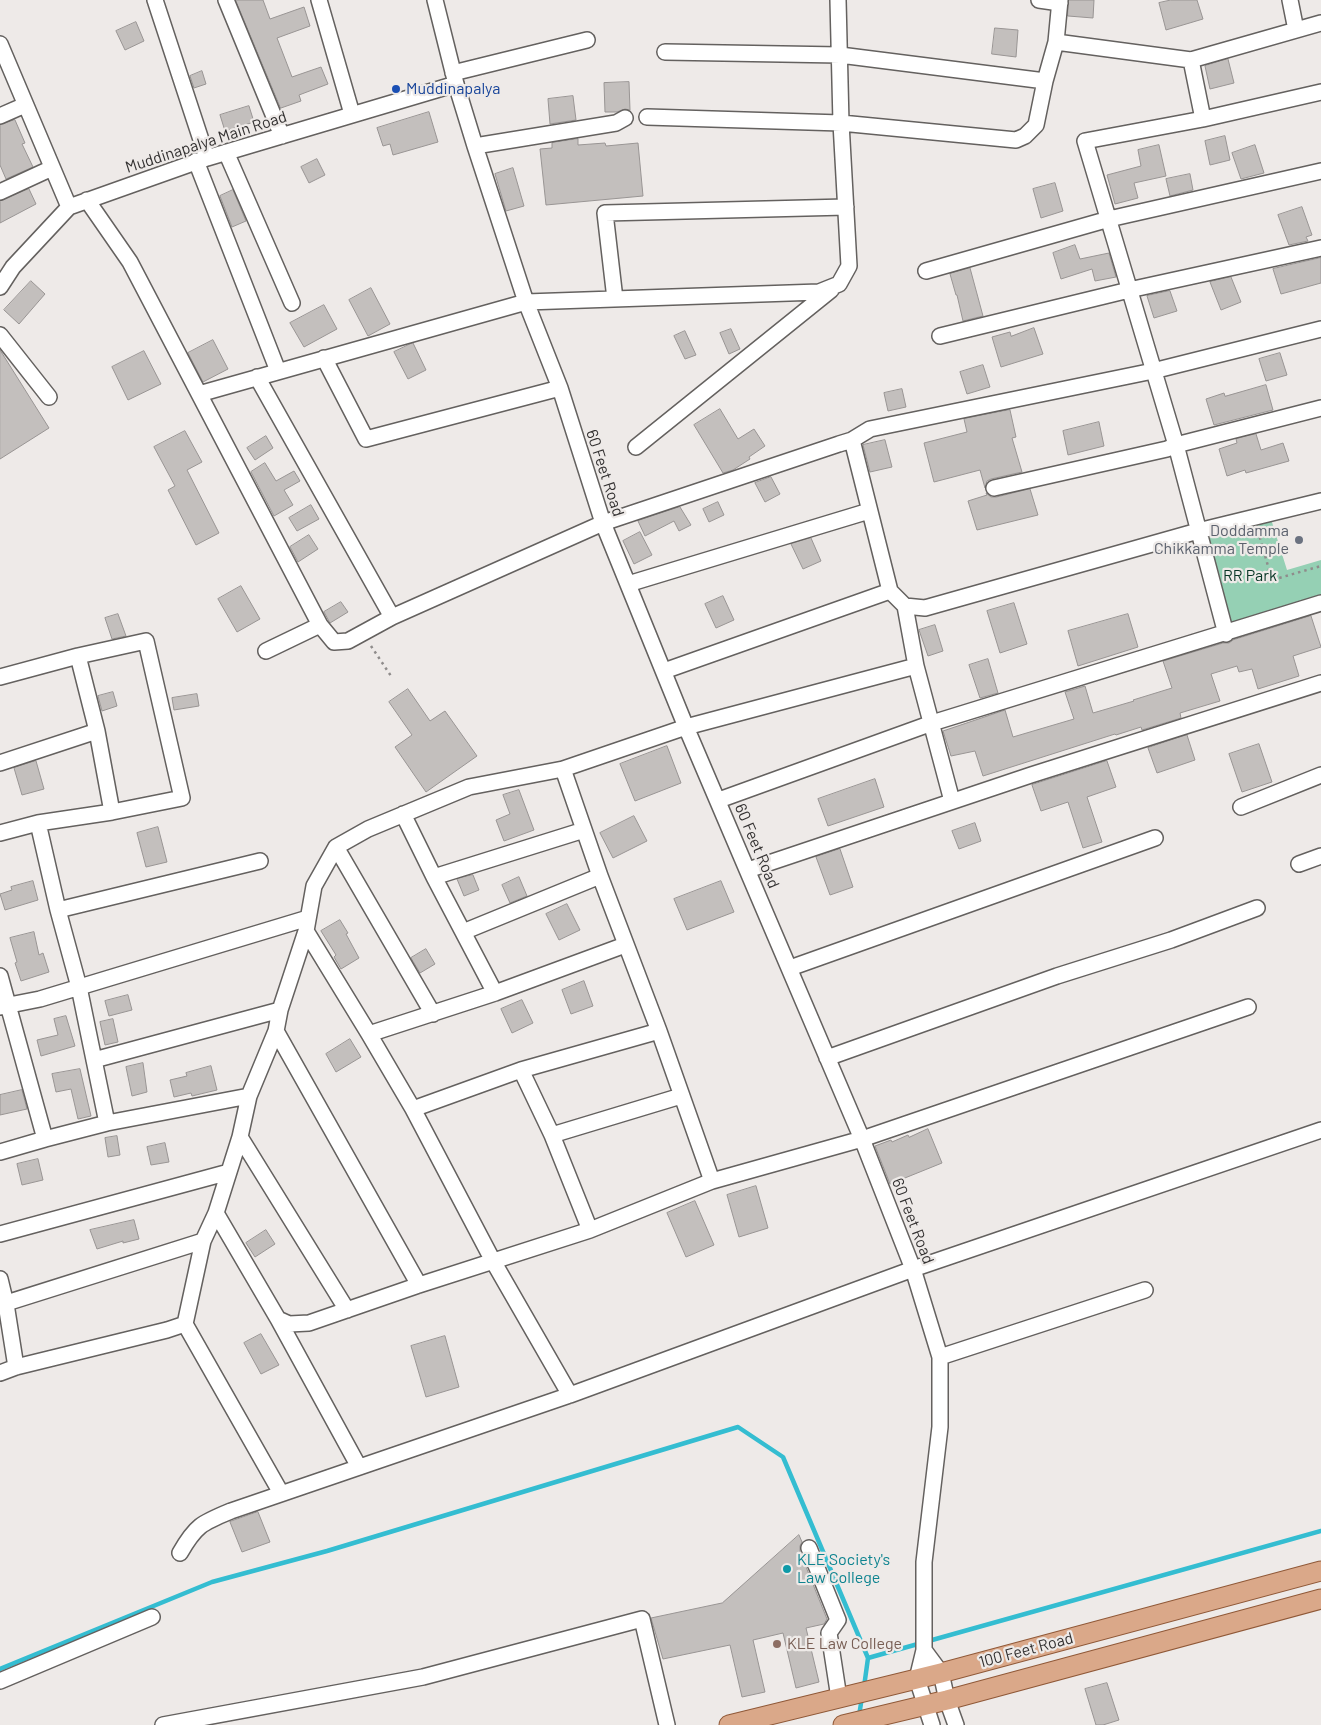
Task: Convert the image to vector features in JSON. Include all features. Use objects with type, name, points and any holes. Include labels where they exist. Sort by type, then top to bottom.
[{"type":"main road","name":"100 Feet Road","points":[[729,1725],[941,1673],[1321,1571]]},
{"type":"main road","name":"100 Feet Road","points":[[863,1722],[1321,1599]]},
{"type":"street","points":[[155,0],[201,160],[278,372]]},
{"type":"street","points":[[226,0],[282,136]]},
{"type":"street","points":[[319,0],[352,114]]},
{"type":"street","name":"60 Feet Road","points":[[435,0],[454,79],[474,146],[526,302],[560,388],[603,523],[686,727],[719,800],[862,1139],[913,1269],[940,1357],[940,1427],[924,1562],[924,1644],[916,1679]]},
{"type":"street","points":[[636,447],[839,284],[849,266],[841,123],[838,0]]},
{"type":"street","points":[[647,117],[841,123],[1016,140],[1025,136],[1036,125],[1045,81],[1056,42],[1060,1],[1039,0]]},
{"type":"street","points":[[1290,0],[1296,30]]},
{"type":"street","points":[[1056,42],[1191,60],[1321,23]]},
{"type":"street","name":"Muddinapalya Main Road","points":[[0,286],[13,267],[69,207],[201,160],[352,114],[454,79],[587,40]]},
{"type":"street","points":[[0,44],[69,207]]},
{"type":"street","points":[[665,52],[840,55],[1045,81]]},
{"type":"street","points":[[1191,60],[1203,118]]},
{"type":"street","points":[[1226,634],[1176,445],[1085,141],[1321,92]]},
{"type":"street","points":[[0,116],[25,105]]},
{"type":"street","points":[[474,146],[616,123],[625,118]]},
{"type":"street","points":[[226,152],[292,304]]},
{"type":"street","points":[[0,192],[52,168]]},
{"type":"street","points":[[926,271],[1109,219],[1321,170]]},
{"type":"street","points":[[87,200],[130,262],[320,625],[334,642],[348,641],[392,617],[603,523],[852,440],[870,429],[1153,371],[1321,329]]},
{"type":"street","points":[[614,299],[604,213],[846,207]]},
{"type":"street","points":[[940,336],[1129,290],[1321,248]]},
{"type":"street","points":[[199,394],[526,302],[819,292],[839,284]]},
{"type":"street","points":[[0,335],[49,398]]},
{"type":"street","points":[[324,358],[366,439],[560,388]]},
{"type":"street","points":[[257,378],[392,617]]},
{"type":"street","points":[[994,488],[1168,449],[1176,445],[1321,408]]},
{"type":"street","points":[[852,440],[890,591],[905,606],[916,666],[952,801]]},
{"type":"street","points":[[905,606],[925,608],[1198,531],[1321,501]]},
{"type":"street","points":[[628,584],[869,511]]},
{"type":"street","points":[[664,670],[890,591]]},
{"type":"street","points":[[719,800],[932,724],[1321,603]]},
{"type":"street","points":[[266,651],[320,625]]},
{"type":"street","points":[[0,677],[78,656],[146,642],[182,798],[112,812],[38,823],[0,833]]},
{"type":"street","points":[[78,656],[97,731],[112,812]]},
{"type":"street","points":[[282,1493],[185,1324],[203,1241],[216,1213],[240,1137],[249,1096],[276,1031],[280,1010],[307,925],[314,886],[336,847],[368,829],[470,787],[562,769],[686,727],[916,666]]},
{"type":"street","points":[[748,870],[952,801],[1321,683]]},
{"type":"street","points":[[0,763],[97,731]]},
{"type":"street","points":[[562,769],[625,945],[659,1031],[712,1181]]},
{"type":"street","points":[[1241,807],[1321,775]]},
{"type":"street","points":[[403,814],[495,993]]},
{"type":"street","points":[[38,823],[58,910],[80,987],[108,1123]]},
{"type":"street","points":[[434,877],[584,830]]},
{"type":"street","points":[[790,968],[1156,838]]},
{"type":"street","points":[[336,847],[432,1014]]},
{"type":"street","points":[[1299,864],[1321,856]]},
{"type":"street","points":[[58,910],[260,861]]},
{"type":"street","points":[[463,932],[600,876]]},
{"type":"street","points":[[827,1058],[1058,976],[1171,940],[1258,908]]},
{"type":"street","points":[[4,1006],[40,999],[307,925]]},
{"type":"street","points":[[307,925],[413,1109],[493,1261],[570,1395]]},
{"type":"street","points":[[369,1034],[495,993],[625,945]]},
{"type":"street","points":[[0,976],[4,1006],[45,1139]]},
{"type":"street","points":[[278,1319],[289,1324],[309,1323],[419,1285],[590,1230],[712,1181],[862,1139],[1248,1007]]},
{"type":"street","points":[[94,1060],[280,1010]]},
{"type":"street","points":[[276,1031],[419,1285]]},
{"type":"street","points":[[413,1109],[521,1070],[659,1031]]},
{"type":"street","points":[[521,1070],[552,1135],[590,1230]]},
{"type":"street","points":[[0,1152],[108,1123],[249,1096]]},
{"type":"street","points":[[552,1135],[681,1096]]},
{"type":"street","points":[[180,1553],[189,1538],[202,1523],[231,1511],[570,1395],[913,1269],[1321,1130]]},
{"type":"street","points":[[240,1137],[347,1310]]},
{"type":"street","points":[[0,1234],[228,1172]]},
{"type":"street","points":[[216,1213],[278,1319],[359,1467]]},
{"type":"street","points":[[3,1304],[203,1241]]},
{"type":"street","points":[[0,1279],[3,1304],[16,1367]]},
{"type":"street","points":[[940,1357],[1144,1290]]},
{"type":"street","points":[[0,1373],[16,1367],[157,1333],[185,1324]]},
{"type":"street","points":[[809,1548],[838,1620],[829,1633],[855,1694]]},
{"type":"street","points":[[0,1681],[152,1617]]},
{"type":"street","points":[[163,1725],[423,1677],[642,1619],[667,1725]]},
{"type":"street","points":[[924,1644],[941,1673],[947,1700],[956,1725]]},
{"type":"street","points":[[916,1679],[932,1725]]},
{"type":"path","points":[[1257,529],[1272,580],[1321,566]]},
{"type":"path","points":[[362,633],[391,676]]},
{"type":"green space","name":"RR Park","points":[[1271,519],[1287,570],[1321,560],[1321,599],[1227,625],[1202,539]]},
{"type":"building","points":[[236,0],[263,0],[270,19],[304,7],[310,26],[277,38],[292,77],[321,67],[328,84],[299,95],[301,101],[281,108]]},
{"type":"building","points":[[1069,0],[1094,0],[1093,18],[1068,16]]},
{"type":"building","points":[[1171,0],[1197,0],[1203,19],[1166,30],[1159,3]]},
{"type":"building","points":[[136,22],[144,41],[125,50],[116,31]]},
{"type":"building","points":[[995,28],[1018,30],[1016,57],[992,54]]},
{"type":"building","points":[[1228,59],[1234,83],[1210,89],[1205,66]]},
{"type":"building","points":[[202,71],[206,84],[194,88],[190,76]]},
{"type":"building","points":[[629,82],[630,110],[605,112],[604,83]]},
{"type":"building","points":[[573,96],[576,120],[550,124],[548,99]]},
{"type":"building","points":[[249,106],[254,122],[225,131],[220,115]]},
{"type":"building","points":[[429,112],[438,142],[393,155],[390,144],[383,146],[377,128]]},
{"type":"building","points":[[15,120],[25,143],[22,144],[33,167],[6,179],[0,165],[0,125]]},
{"type":"building","points":[[1225,136],[1230,160],[1210,165],[1205,141]]},
{"type":"building","points":[[578,139],[578,145],[605,143],[606,146],[638,143],[643,196],[546,205],[540,149],[552,148],[552,143]]},
{"type":"building","points":[[1159,145],[1166,176],[1134,183],[1138,198],[1115,204],[1107,175],[1141,166],[1138,150]]},
{"type":"building","points":[[1255,145],[1264,173],[1241,179],[1232,153]]},
{"type":"building","points":[[317,159],[325,175],[309,183],[301,167]]},
{"type":"building","points":[[513,168],[524,206],[506,211],[495,174]]},
{"type":"building","points":[[1190,174],[1193,190],[1170,196],[1166,179]]},
{"type":"building","points":[[1055,183],[1063,211],[1041,218],[1033,189]]},
{"type":"building","points":[[29,189],[36,204],[0,223],[0,201]]},
{"type":"building","points":[[233,190],[246,221],[232,227],[220,196]]},
{"type":"building","points":[[1302,207],[1312,235],[1306,237],[1308,241],[1289,245],[1278,215]]},
{"type":"building","points":[[1075,245],[1080,259],[1109,253],[1116,277],[1095,281],[1092,269],[1061,279],[1053,253]]},
{"type":"building","points":[[1321,258],[1321,283],[1281,294],[1273,269]]},
{"type":"building","points":[[970,268],[983,316],[963,321],[950,274]]},
{"type":"building","points":[[1231,277],[1241,302],[1221,310],[1210,282]]},
{"type":"building","points":[[31,281],[45,294],[19,324],[4,310]]},
{"type":"building","points":[[371,288],[390,324],[368,336],[349,300]]},
{"type":"building","points":[[1170,291],[1177,311],[1154,318],[1147,296]]},
{"type":"building","points":[[324,305],[337,329],[304,347],[290,323]]},
{"type":"building","points":[[1034,328],[1043,354],[1001,367],[992,337],[1010,332],[1011,336]]},
{"type":"building","points":[[731,329],[740,349],[729,354],[720,333]]},
{"type":"building","points":[[685,331],[696,355],[685,359],[674,336]]},
{"type":"building","points":[[213,340],[228,369],[203,382],[188,353]]},
{"type":"building","points":[[413,343],[426,370],[408,379],[394,352]]},
{"type":"building","points":[[0,350],[49,428],[0,459]]},
{"type":"building","points":[[144,351],[161,384],[128,400],[112,367]]},
{"type":"building","points":[[1280,353],[1287,375],[1266,381],[1259,359]]},
{"type":"building","points":[[983,365],[990,387],[967,394],[960,372]]},
{"type":"building","points":[[1266,385],[1273,410],[1214,425],[1206,399],[1224,393],[1225,396]]},
{"type":"building","points":[[902,389],[906,407],[888,411],[884,393]]},
{"type":"building","points":[[720,409],[738,439],[754,429],[765,446],[733,470],[723,473],[694,425]]},
{"type":"building","points":[[1010,410],[1016,437],[1012,438],[1022,472],[991,479],[987,481],[985,488],[980,470],[934,482],[924,443],[967,432],[964,419]]},
{"type":"building","points":[[1099,422],[1104,446],[1068,455],[1063,431]]},
{"type":"building","points":[[185,431],[202,462],[187,470],[219,533],[196,545],[168,490],[175,486],[154,447]]},
{"type":"building","points":[[1256,434],[1261,450],[1283,443],[1289,461],[1246,473],[1245,470],[1227,476],[1219,449],[1237,443],[1236,439]]},
{"type":"building","points":[[266,436],[273,448],[255,460],[247,448]]},
{"type":"building","points":[[885,440],[892,467],[870,472],[863,445]]},
{"type":"building","points":[[265,463],[276,481],[294,471],[300,481],[284,490],[293,505],[274,516],[251,472]]},
{"type":"building","points":[[771,477],[780,494],[765,502],[755,483]]},
{"type":"building","points":[[1030,489],[1038,515],[977,530],[968,501],[987,495],[986,493],[991,497],[996,497]]},
{"type":"building","points":[[718,502],[724,515],[709,522],[703,509]]},
{"type":"building","points":[[311,505],[319,519],[297,531],[289,518]]},
{"type":"building","points":[[680,507],[691,525],[679,531],[674,521],[645,536],[638,521]]},
{"type":"building","points":[[640,532],[652,555],[634,564],[623,541]]},
{"type":"building","points":[[309,535],[318,549],[298,562],[290,547]]},
{"type":"building","points":[[811,538],[821,561],[803,569],[791,544]]},
{"type":"building","points":[[241,586],[260,619],[237,632],[218,599]]},
{"type":"building","points":[[723,596],[734,620],[716,628],[705,604]]},
{"type":"building","points":[[341,602],[348,612],[330,623],[324,612]]},
{"type":"building","points":[[1014,603],[1027,644],[1000,653],[987,611]]},
{"type":"building","points":[[118,614],[126,636],[112,639],[105,618]]},
{"type":"building","points":[[1128,614],[1138,647],[1078,666],[1068,631]]},
{"type":"building","points":[[1311,616],[1321,647],[1293,656],[1299,676],[1258,689],[1252,669],[1239,672],[1237,666],[1211,674],[1220,701],[1180,713],[1181,718],[1142,730],[1141,727],[1115,734],[983,776],[975,751],[951,756],[943,731],[1005,710],[1013,737],[1074,719],[1065,692],[1085,686],[1093,713],[1134,701],[1172,688],[1163,661],[1223,643],[1229,643],[1233,640]]},
{"type":"building","points":[[935,625],[943,651],[928,656],[919,630]]},
{"type":"building","points":[[988,659],[998,693],[980,698],[969,665]]},
{"type":"building","points":[[408,689],[430,721],[445,711],[477,756],[426,792],[395,747],[412,735],[389,702]]},
{"type":"building","points":[[113,692],[117,706],[102,711],[98,696]]},
{"type":"building","points":[[197,694],[199,706],[174,710],[172,698]]},
{"type":"building","points":[[1187,735],[1195,760],[1157,773],[1148,748]]},
{"type":"building","points":[[1259,744],[1272,782],[1242,792],[1229,754]]},
{"type":"building","points":[[667,746],[681,783],[635,801],[620,764]]},
{"type":"building","points":[[36,761],[44,789],[22,795],[14,768]]},
{"type":"building","points":[[1107,761],[1116,787],[1087,797],[1102,842],[1083,848],[1068,802],[1041,811],[1032,785]]},
{"type":"building","points":[[875,779],[884,807],[828,826],[818,799]]},
{"type":"building","points":[[519,790],[534,830],[504,841],[496,820],[510,814],[503,795]]},
{"type":"building","points":[[634,816],[647,841],[613,858],[600,833]]},
{"type":"building","points":[[975,823],[981,841],[959,849],[952,831]]},
{"type":"building","points":[[158,827],[167,862],[146,867],[137,833]]},
{"type":"building","points":[[840,849],[853,887],[830,895],[816,857]]},
{"type":"building","points":[[473,875],[479,890],[464,896],[457,879]]},
{"type":"building","points":[[519,877],[527,896],[510,903],[502,885]]},
{"type":"building","points":[[33,881],[38,900],[5,910],[0,894],[12,890],[11,887]]},
{"type":"building","points":[[721,881],[734,912],[687,930],[674,899]]},
{"type":"building","points":[[567,904],[580,930],[559,940],[546,914]]},
{"type":"building","points":[[340,920],[359,958],[341,969],[334,957],[336,955],[321,931]]},
{"type":"building","points":[[34,932],[39,955],[43,953],[49,972],[21,981],[10,938]]},
{"type":"building","points":[[426,949],[435,964],[420,973],[411,958]]},
{"type":"building","points":[[584,981],[593,1006],[571,1014],[562,990]]},
{"type":"building","points":[[128,995],[132,1010],[109,1016],[105,1001]]},
{"type":"building","points":[[522,1000],[533,1023],[512,1033],[501,1009]]},
{"type":"building","points":[[66,1016],[75,1046],[41,1056],[37,1040],[58,1035],[54,1019]]},
{"type":"building","points":[[113,1019],[118,1042],[105,1045],[100,1022]]},
{"type":"building","points":[[350,1039],[361,1057],[336,1072],[326,1054]]},
{"type":"building","points":[[143,1063],[147,1092],[132,1096],[126,1067]]},
{"type":"building","points":[[211,1066],[217,1090],[192,1096],[191,1093],[174,1097],[170,1080],[187,1076],[186,1073]]},
{"type":"building","points":[[80,1069],[91,1116],[78,1119],[71,1089],[56,1092],[52,1074]]},
{"type":"building","points":[[22,1090],[27,1109],[0,1115],[0,1095]]},
{"type":"building","points":[[928,1129],[942,1163],[890,1184],[875,1146],[891,1140],[892,1142],[908,1135],[909,1137]]},
{"type":"building","points":[[117,1136],[120,1155],[108,1157],[105,1138]]},
{"type":"building","points":[[165,1143],[169,1162],[151,1165],[147,1147]]},
{"type":"building","points":[[38,1159],[43,1180],[22,1185],[17,1164]]},
{"type":"building","points":[[756,1186],[768,1228],[739,1237],[727,1195]]},
{"type":"building","points":[[695,1201],[714,1245],[686,1257],[667,1213]]},
{"type":"building","points":[[134,1220],[139,1239],[123,1243],[123,1241],[97,1249],[90,1230]]},
{"type":"building","points":[[266,1230],[275,1244],[255,1257],[246,1243]]},
{"type":"building","points":[[261,1334],[279,1365],[261,1374],[244,1343]]},
{"type":"building","points":[[445,1336],[459,1387],[426,1397],[411,1346]]},
{"type":"building","points":[[258,1512],[270,1542],[242,1552],[230,1522]]},
{"type":"building","name":"KLE Society's Law College","points":[[799,1535],[802,1542],[800,1552],[827,1619],[824,1624],[806,1628],[819,1682],[796,1688],[783,1633],[753,1640],[765,1692],[742,1697],[730,1645],[663,1659],[651,1618],[722,1603]]},
{"type":"building","points":[[1107,1683],[1119,1720],[1096,1725],[1085,1689]]},
{"type":"waterway","points":[[0,1669],[212,1582],[327,1551],[738,1427],[783,1457],[868,1658],[1321,1531]]},
{"type":"waterway","points":[[864,1687],[868,1658]]},
{"type":"waterway","points":[[859,1716],[862,1697]]},
{"type":"place","name":"Muddinapalya","points":[[396,89]]},
{"type":"place","name":"Doddamma Chikkamma Temple","points":[[1299,540]]},
{"type":"place","name":"KLE Society's Law College","points":[[787,1569]]},
{"type":"place","name":"KLE Law College","points":[[777,1644]]}]
